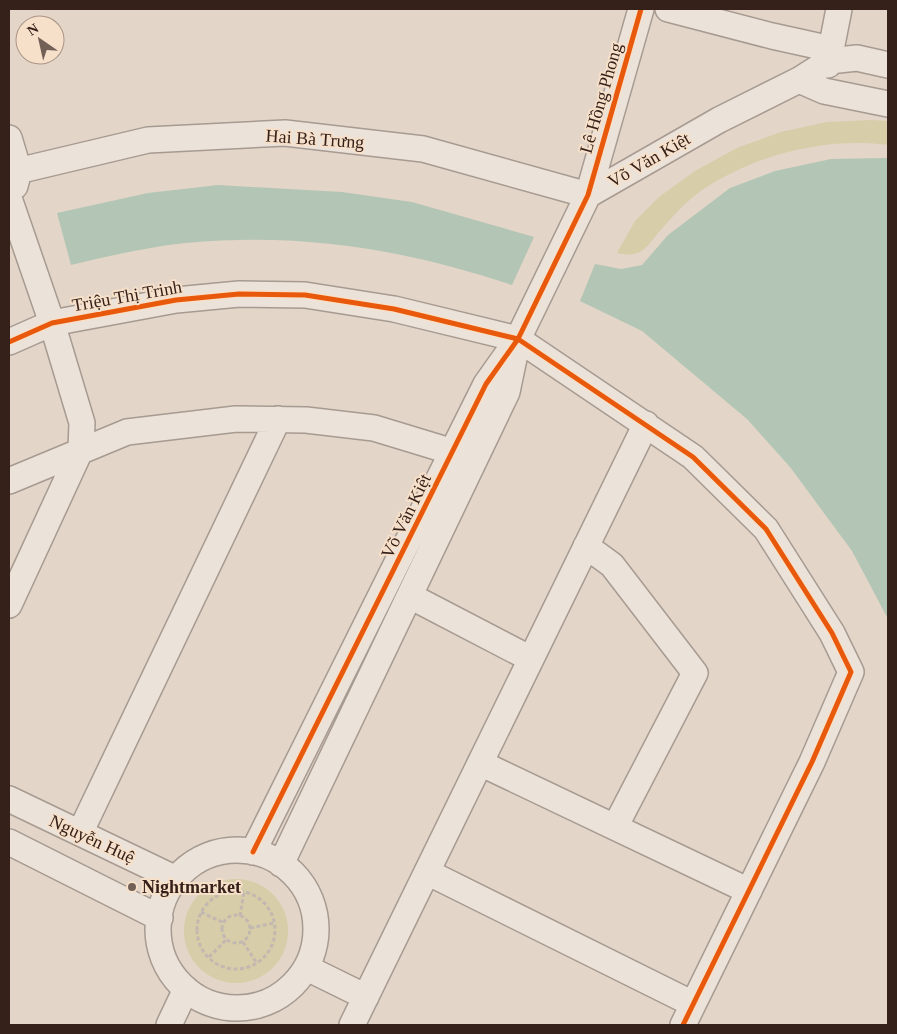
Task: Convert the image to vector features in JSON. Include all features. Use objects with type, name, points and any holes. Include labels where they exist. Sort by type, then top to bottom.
[{"type":"street","name":"Lê Hồng Phong","points":[[588,195],[641,9]]},
{"type":"street","points":[[668,9],[772,36],[830,55]]},
{"type":"street","points":[[824,91],[839,9]]},
{"type":"street","name":"Võ Văn Kiệt","points":[[253,852],[486,384],[518,339],[588,195],[719,120],[799,80],[830,55],[857,58],[888,65]]},
{"type":"street","points":[[799,80],[824,91],[888,104]]},
{"type":"street","name":"Hai Bà Trưng","points":[[14,172],[148,140],[285,133],[423,149],[588,195]]},
{"type":"street","points":[[9,138],[14,172],[10,199],[52,323],[82,423],[79,452],[9,605]]},
{"type":"street","name":"Triệu Thị Trinh","points":[[9,342],[52,323],[176,300],[239,294],[305,294],[394,309],[518,339],[694,457],[766,529],[832,633],[851,672],[812,762],[749,891]]},
{"type":"street","name":"Võ Văn Kiệt","points":[[282,864],[508,392],[518,339]]},
{"type":"street","points":[[9,481],[127,432],[236,419],[278,419],[374,428],[453,452]]},
{"type":"street","points":[[80,834],[278,419]]},
{"type":"street","points":[[352,1025],[646,424]]},
{"type":"street","points":[[586,546],[612,565],[695,673],[615,827]]},
{"type":"street","points":[[410,596],[531,659]]},
{"type":"street","points":[[427,872],[688,1015],[749,891],[480,763]]},
{"type":"street","name":"Nguyễn Huệ","points":[[9,799],[176,879]]},
{"type":"street","points":[[9,842],[160,918]]},
{"type":"street","points":[[245,850],[271,857],[282,864],[293,872],[309,894],[316,918],[316,944],[307,968],[290,988],[269,1002],[214,1016],[175,980],[162,958],[157,932],[161,905],[176,879],[193,863],[218,852],[245,850]]},
{"type":"street","points":[[307,968],[366,997]]},
{"type":"street","points":[[169,1025],[186,989]]},
{"type":"path","points":[[225,892],[244,892],[263,902],[271,912],[274,923],[274,939],[268,951],[248,967],[224,967],[209,958],[198,942],[196,930],[201,912],[213,898],[225,892]]},
{"type":"path","points":[[240,916],[244,892]]},
{"type":"path","points":[[201,912],[224,923]]},
{"type":"path","points":[[240,916],[248,921],[250,935],[243,942],[235,943],[226,940],[222,932],[224,923],[230,917],[240,916]]},
{"type":"path","points":[[250,928],[274,923]]},
{"type":"path","points":[[209,958],[226,940]]},
{"type":"path","points":[[243,942],[256,962]]},
{"type":"shaded area","points":[[888,121],[888,145],[865,143],[817,146],[770,157],[747,166],[705,188],[692,198],[643,250],[630,255],[617,253],[635,221],[659,197],[695,171],[737,148],[781,132],[827,122]]},
{"type":"shaded area","points":[[888,158],[888,619],[852,551],[790,467],[747,419],[642,331],[580,301],[595,264],[621,269],[642,265],[668,235],[730,188],[775,171],[831,159]]},
{"type":"shaded area","points":[[218,185],[342,192],[412,202],[534,237],[512,285],[471,272],[391,253],[351,246],[270,240],[186,243],[128,252],[71,265],[57,213],[148,193]]},
{"type":"shaded area","points":[[236,879],[256,883],[273,894],[284,911],[288,931],[284,951],[273,968],[256,979],[236,983],[216,979],[199,968],[188,951],[184,931],[188,911],[199,894],[216,883]]},
{"type":"cycle path","points":[[253,852],[486,384],[518,339],[588,195],[641,9]]},
{"type":"cycle path","points":[[9,342],[52,323],[176,300],[239,294],[305,295],[394,309],[518,339],[693,457],[766,529],[832,633],[851,672],[812,762],[683,1025]]},
{"type":"place","name":"Nightmarket","points":[[132,887]]}]
